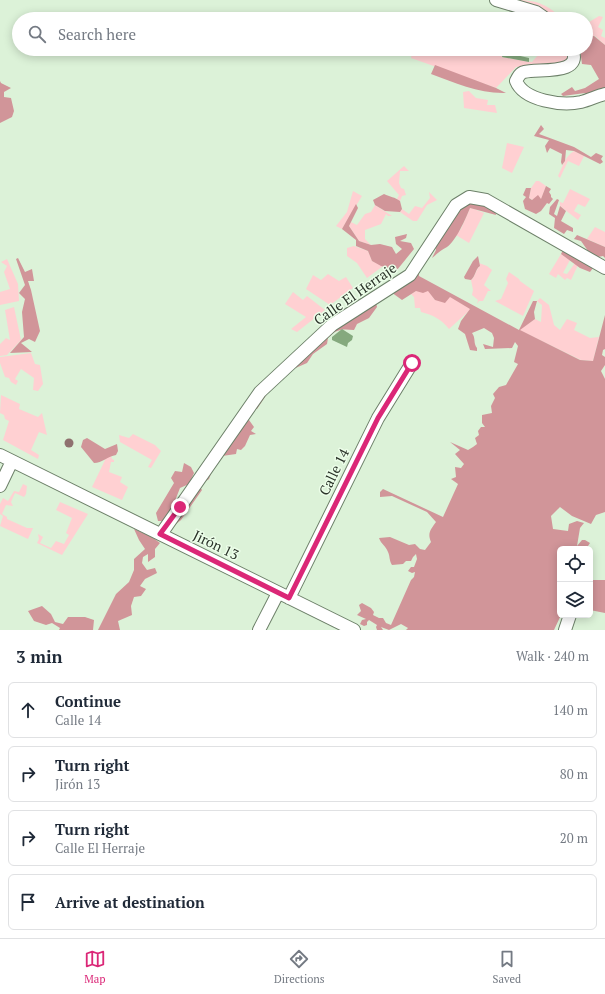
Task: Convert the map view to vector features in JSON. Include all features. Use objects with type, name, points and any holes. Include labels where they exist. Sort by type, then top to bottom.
[{"type":"street","points":[[496,0],[536,12]]},
{"type":"street","points":[[574,56],[573,61],[569,66],[558,70],[523,72],[516,81],[518,86],[530,95],[545,101],[564,104],[581,102],[595,96],[605,94]]},
{"type":"street","name":"Calle El Herraje","points":[[160,534],[260,392],[332,325],[410,275],[456,205],[469,197],[486,200],[605,268]]},
{"type":"street","name":"Calle 14","points":[[259,630],[284,595],[378,418],[412,363]]},
{"type":"street","name":"Jirón 13","points":[[0,455],[354,630]]},
{"type":"street","points":[[0,486],[12,461]]},
{"type":"street","points":[[565,630],[569,618]]},
{"type":"shaded area","points":[[517,0],[532,1],[543,5],[554,12],[541,12],[532,6]]},
{"type":"shaded area","points":[[599,16],[603,17],[598,27],[603,30],[601,36],[605,38],[605,45],[593,36],[593,20]]},
{"type":"shaded area","points":[[593,36],[605,45],[605,91],[587,97],[585,93],[563,96],[561,94],[572,87],[575,91],[585,88],[599,79],[591,65],[582,64],[581,56],[593,56]]},
{"type":"shaded area","points":[[411,56],[502,56],[532,62],[537,56],[569,56],[569,63],[516,67],[496,88],[411,58]]},
{"type":"shaded area","points":[[520,56],[529,58],[529,62],[502,57]]},
{"type":"shaded area","points":[[435,65],[506,93],[477,90],[431,74]]},
{"type":"shaded area","points":[[0,81],[11,88],[4,92],[4,97],[11,98],[14,111],[12,117],[0,123]]},
{"type":"shaded area","points":[[469,91],[476,98],[488,100],[487,105],[495,105],[497,113],[464,108],[463,92]]},
{"type":"shaded area","points":[[541,125],[544,129],[539,134],[574,147],[591,157],[596,153],[603,156],[601,159],[603,162],[600,164],[574,151],[566,150],[565,161],[562,165],[562,154],[550,148],[547,153],[545,146],[549,140],[534,136]]},
{"type":"shaded area","points":[[507,143],[524,147],[512,173],[502,168]]},
{"type":"shaded area","points":[[574,151],[584,156],[579,166],[568,161],[560,178],[558,176],[564,162]]},
{"type":"shaded area","points":[[404,166],[409,171],[400,171],[399,183],[401,188],[404,189],[406,195],[402,196],[400,201],[397,199],[399,195],[387,181]]},
{"type":"shaded area","points":[[536,181],[539,181],[546,186],[541,200],[533,200],[529,198],[531,188]]},
{"type":"shaded area","points":[[546,186],[551,189],[549,192],[553,199],[549,204],[547,203],[541,211],[536,214],[525,209],[523,201],[526,197],[523,195],[526,188],[531,188],[529,198],[532,200],[538,195],[541,199]]},
{"type":"shaded area","points":[[570,189],[590,199],[585,207],[578,204],[574,211],[581,215],[578,220],[560,206],[560,202],[563,203]]},
{"type":"shaded area","points":[[353,191],[362,196],[342,229],[336,226],[347,212]]},
{"type":"shaded area","points":[[429,192],[437,200],[427,205],[417,221],[413,221],[400,212],[402,209],[409,214],[415,206],[422,208],[430,198]]},
{"type":"shaded area","points":[[384,194],[400,201],[402,209],[400,212],[385,211],[375,205],[373,200]]},
{"type":"shaded area","points":[[557,199],[559,200],[554,214],[557,216],[560,206],[566,211],[561,221],[573,228],[573,232],[567,230],[564,234],[554,228],[555,218],[549,214],[550,207]]},
{"type":"shaded area","points":[[470,200],[495,210],[496,215],[470,208],[454,240],[432,258],[436,250],[434,243],[458,207]]},
{"type":"shaded area","points":[[356,204],[358,208],[349,226],[359,241],[371,245],[380,244],[392,247],[396,254],[402,249],[396,244],[395,237],[407,234],[406,238],[400,241],[411,243],[414,249],[397,270],[381,266],[372,261],[368,251],[356,246],[356,240],[342,229]]},
{"type":"shaded area","points":[[375,205],[392,216],[388,216],[386,214],[381,224],[365,230],[365,239],[371,245],[359,241],[349,226],[351,222],[357,225],[365,214],[371,212]]},
{"type":"shaded area","points":[[470,208],[484,213],[469,243],[456,235],[461,229]]},
{"type":"shaded area","points":[[595,227],[605,232],[605,247],[587,239]]},
{"type":"shaded area","points":[[577,235],[605,247],[605,258],[603,256],[593,258],[581,241],[574,239]]},
{"type":"shaded area","points":[[354,246],[368,251],[372,261],[383,266],[367,278],[357,263],[347,256],[347,248]]},
{"type":"shaded area","points":[[563,250],[593,268],[590,272],[580,268],[561,254]]},
{"type":"shaded area","points":[[561,254],[570,260],[563,273],[567,274],[575,263],[578,265],[571,280],[567,278],[565,280],[558,274],[556,278],[549,274]]},
{"type":"shaded area","points":[[478,256],[480,266],[474,277],[471,280],[465,279],[464,277],[473,261]]},
{"type":"shaded area","points":[[18,258],[25,272],[32,269],[34,281],[28,281],[40,331],[35,342],[29,339],[21,343],[32,352],[10,353],[24,337],[22,312],[25,299],[19,293],[25,285],[16,259]]},
{"type":"shaded area","points":[[7,259],[18,284],[19,301],[0,305],[0,292],[10,289],[4,272],[7,266],[1,262]]},
{"type":"shaded area","points":[[479,263],[492,270],[484,285],[491,291],[488,291],[483,301],[479,301],[477,304],[478,300],[472,295],[473,290],[471,280],[480,266]]},
{"type":"shaded area","points":[[419,270],[419,276],[519,330],[533,301],[537,301],[534,312],[535,319],[520,330],[580,360],[593,361],[605,315],[605,349],[603,350],[602,355],[605,357],[605,365],[601,371],[605,379],[605,512],[596,515],[591,524],[572,516],[560,507],[551,516],[553,529],[568,531],[569,524],[577,521],[584,523],[580,528],[577,546],[557,546],[557,618],[560,618],[554,630],[406,630],[408,628],[401,624],[389,630],[381,627],[383,630],[377,630],[377,625],[369,620],[367,625],[364,626],[360,624],[362,620],[366,619],[357,615],[361,611],[359,605],[362,603],[371,608],[374,612],[373,615],[383,618],[386,623],[391,625],[411,580],[414,577],[415,572],[412,573],[408,571],[411,567],[414,567],[417,559],[416,554],[411,561],[406,561],[403,564],[392,565],[389,554],[379,538],[390,537],[409,545],[415,544],[420,549],[425,550],[431,542],[431,529],[436,522],[427,512],[392,496],[380,497],[380,492],[383,489],[443,517],[458,484],[451,479],[456,477],[455,467],[461,468],[464,464],[455,454],[460,450],[450,442],[468,450],[477,444],[475,438],[479,435],[478,431],[481,427],[485,427],[482,423],[482,415],[492,413],[491,406],[495,398],[493,394],[499,387],[506,385],[518,364],[514,362],[518,346],[515,342],[512,348],[485,349],[483,344],[493,347],[494,338],[492,333],[484,328],[472,333],[477,351],[470,350],[465,334],[458,329],[461,321],[470,309],[450,297],[445,303],[435,300],[428,291],[423,293],[416,291],[402,300],[391,292]]},
{"type":"shaded area","points":[[509,272],[534,291],[523,316],[495,301],[501,299],[508,283],[506,279]]},
{"type":"shaded area","points":[[328,274],[339,281],[346,277],[353,288],[330,305],[306,289],[313,275],[321,280]]},
{"type":"shaded area","points":[[416,291],[429,291],[435,300],[450,296],[471,309],[449,329],[436,318],[421,312],[420,308],[415,308],[414,297],[411,294]]},
{"type":"shaded area","points":[[293,292],[303,300],[307,296],[325,310],[297,332],[291,329],[306,317],[285,304]]},
{"type":"shaded area","points":[[540,298],[549,305],[554,325],[560,330],[567,319],[577,323],[574,330],[590,338],[599,337],[593,361],[581,360],[519,330],[535,319],[541,322],[542,305],[537,301]]},
{"type":"shaded area","points":[[376,302],[377,307],[369,318],[357,324],[354,330],[343,330],[334,333],[328,338],[327,344],[313,354],[307,363],[291,370],[267,394],[257,409],[251,409],[334,327]]},
{"type":"shaded area","points":[[14,307],[21,340],[7,355],[0,356],[0,344],[6,338],[10,340],[5,310]]},
{"type":"shaded area","points":[[342,329],[353,336],[347,347],[332,340],[332,337]]},
{"type":"shaded area","points":[[31,353],[35,364],[40,365],[43,384],[38,391],[33,390],[34,378],[21,369],[15,379],[18,381],[16,385],[11,382],[9,378],[5,377],[0,363],[0,357]]},
{"type":"shaded area","points":[[1,395],[20,404],[19,409],[38,417],[42,413],[47,435],[39,432],[31,450],[39,455],[38,459],[3,440],[9,421],[0,413]]},
{"type":"shaded area","points":[[244,419],[249,420],[254,427],[251,431],[256,434],[250,435],[245,446],[241,450],[237,449],[236,454],[222,456],[212,471],[209,479],[200,487],[202,490],[181,520],[176,524],[172,520]]},
{"type":"shaded area","points":[[133,434],[155,445],[161,451],[151,468],[148,467],[152,460],[120,442],[119,435],[129,438]]},
{"type":"shaded area","points":[[87,438],[105,449],[117,444],[118,451],[116,455],[94,463],[81,447],[83,440]]},
{"type":"shaded area","points":[[111,456],[114,462],[111,462],[109,472],[122,477],[120,482],[128,487],[122,500],[92,487],[106,458]]},
{"type":"shaded area","points":[[184,463],[191,467],[194,473],[189,484],[180,488],[171,511],[165,521],[158,521],[156,513],[174,483],[171,478],[175,471],[182,472]]},
{"type":"shaded area","points":[[23,484],[27,486],[24,497],[15,493],[11,502],[13,506],[6,505],[2,514],[7,517],[7,519],[27,528],[33,528],[28,539],[0,526],[3,516],[0,514],[0,504],[3,498],[8,501],[14,491],[19,492]]},
{"type":"shaded area","points":[[60,502],[88,514],[62,555],[37,543],[39,539],[38,534],[43,537],[40,543],[51,548],[56,541],[64,544],[69,535],[66,533],[72,518],[56,510]]},
{"type":"shaded area","points":[[134,529],[152,537],[160,543],[155,549],[155,557],[148,562],[148,554],[143,557],[142,563],[147,570],[155,568],[157,573],[145,579],[140,586],[146,589],[141,596],[134,597],[131,606],[132,615],[118,621],[120,630],[98,630],[116,594],[129,582],[134,570],[134,559],[145,549]]},
{"type":"shaded area","points":[[582,540],[590,543],[588,546],[577,546]]},
{"type":"shaded area","points":[[593,580],[605,580],[605,613],[593,611]]},
{"type":"shaded area","points":[[42,606],[51,614],[55,622],[63,624],[68,617],[85,617],[94,620],[93,630],[59,630],[60,628],[52,623],[46,625],[34,621],[28,611]]},
{"type":"route","points":[[180,507],[160,534],[289,598],[378,418],[412,363]]}]
